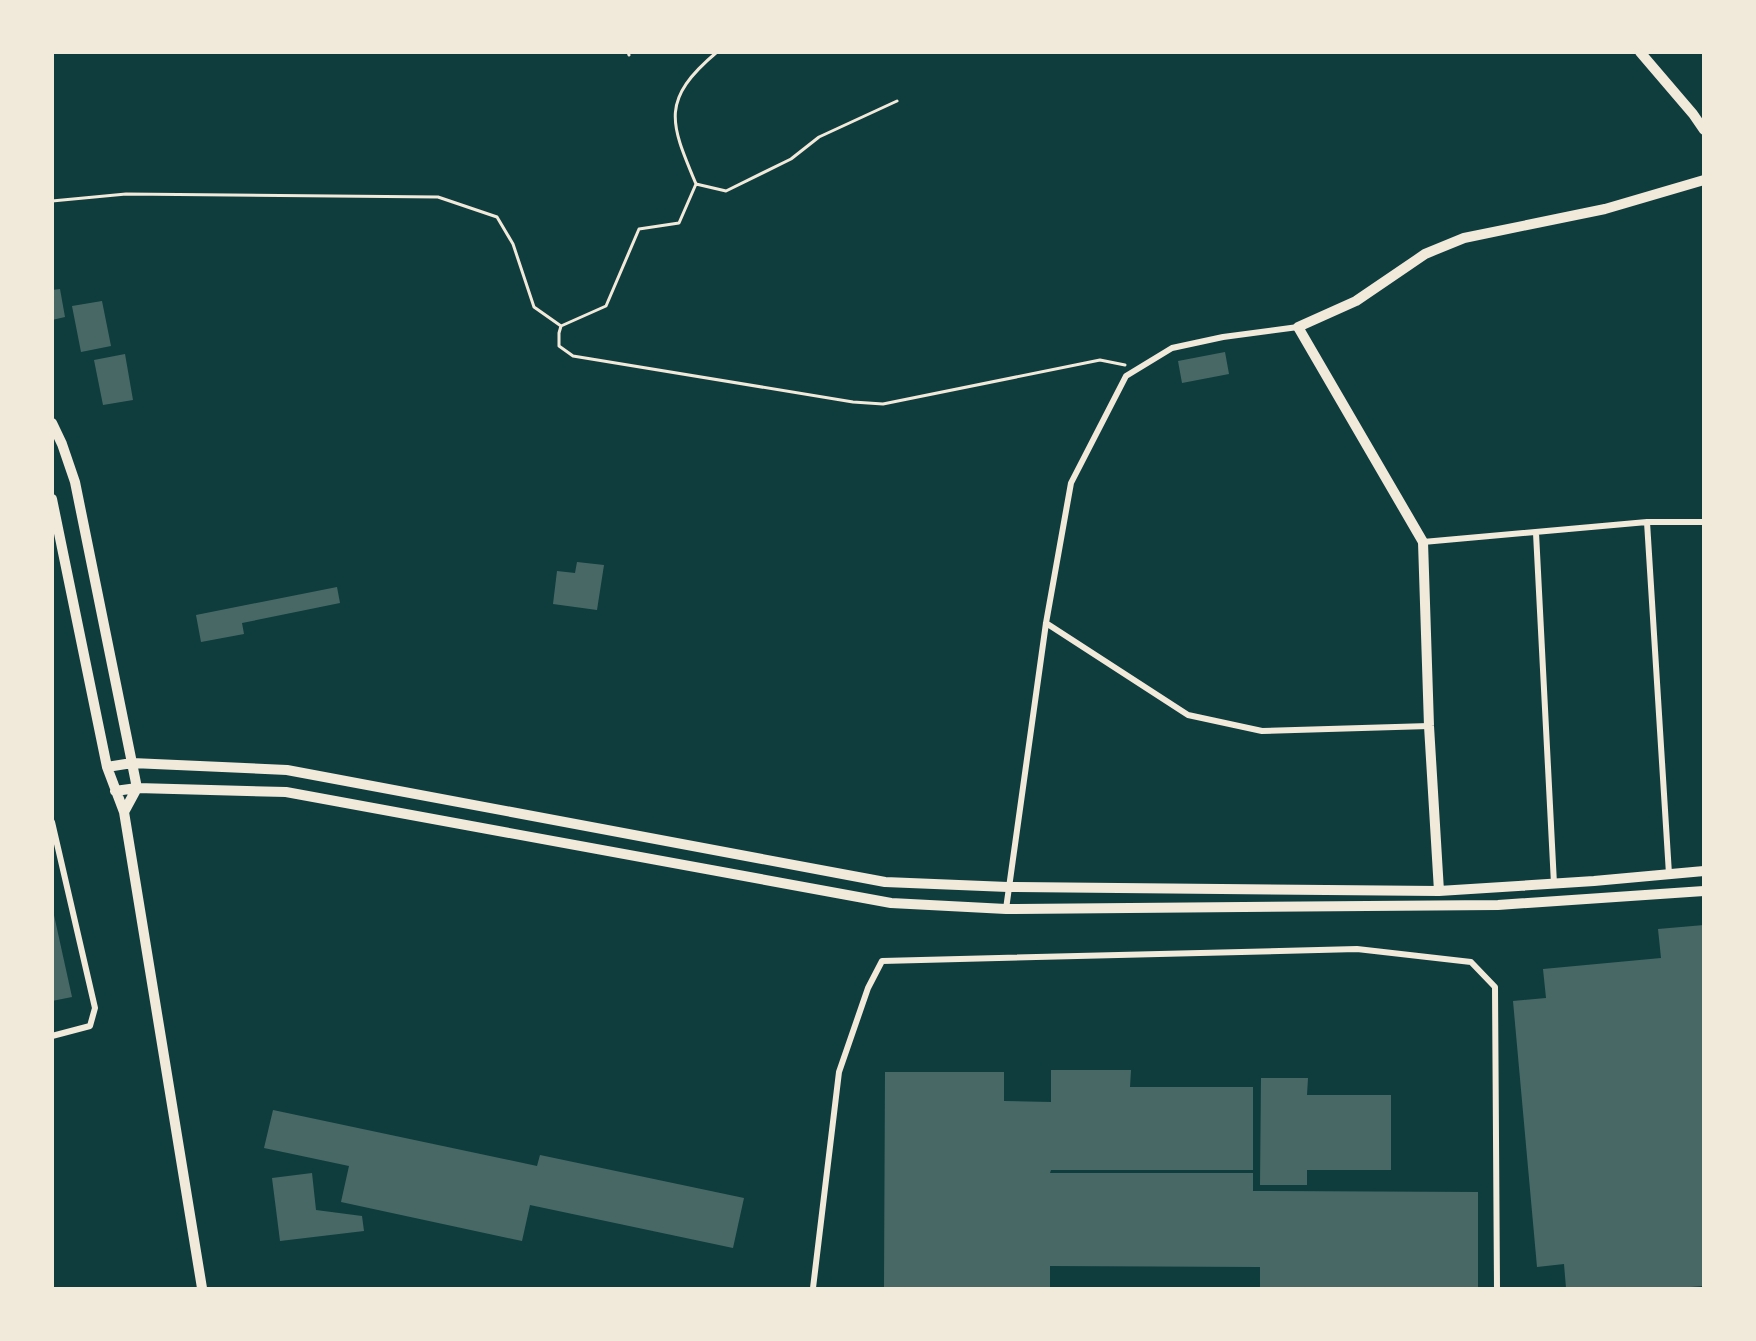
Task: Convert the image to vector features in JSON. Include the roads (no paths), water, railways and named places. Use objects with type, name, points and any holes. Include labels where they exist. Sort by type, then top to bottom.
[{"type":"street","points":[[1640,52],[1704,130]]},
{"type":"street","points":[[1006,909],[1046,623],[1071,483],[1126,376],[1172,348],[1223,337],[1298,327],[1356,301],[1425,254],[1464,238],[1605,209],[1704,180]]},
{"type":"street","points":[[1298,327],[1423,542],[1429,726],[1438,891]]},
{"type":"street","points":[[52,423],[62,444],[75,483],[137,788],[124,812]]},
{"type":"street","points":[[52,499],[107,767],[124,812],[202,1288]]},
{"type":"street","points":[[1423,542],[1647,522],[1704,522]]},
{"type":"street","points":[[1647,522],[1669,874]]},
{"type":"street","points":[[1536,533],[1554,884]]},
{"type":"street","points":[[1046,623],[1188,715],[1262,731],[1429,726]]},
{"type":"street","points":[[107,767],[132,763],[287,770],[885,882],[1008,887],[1438,891],[1704,871]]},
{"type":"street","points":[[115,791],[137,788],[286,792],[891,903],[1006,909],[1498,905],[1704,891]]},
{"type":"street","points":[[52,822],[95,1008],[90,1026],[52,1036]]},
{"type":"street","points":[[813,1288],[839,1072],[868,987],[882,961],[1356,949],[1471,962],[1495,987],[1497,1288]]},
{"type":"street","points":[[197,1288],[199,1271]]}]
